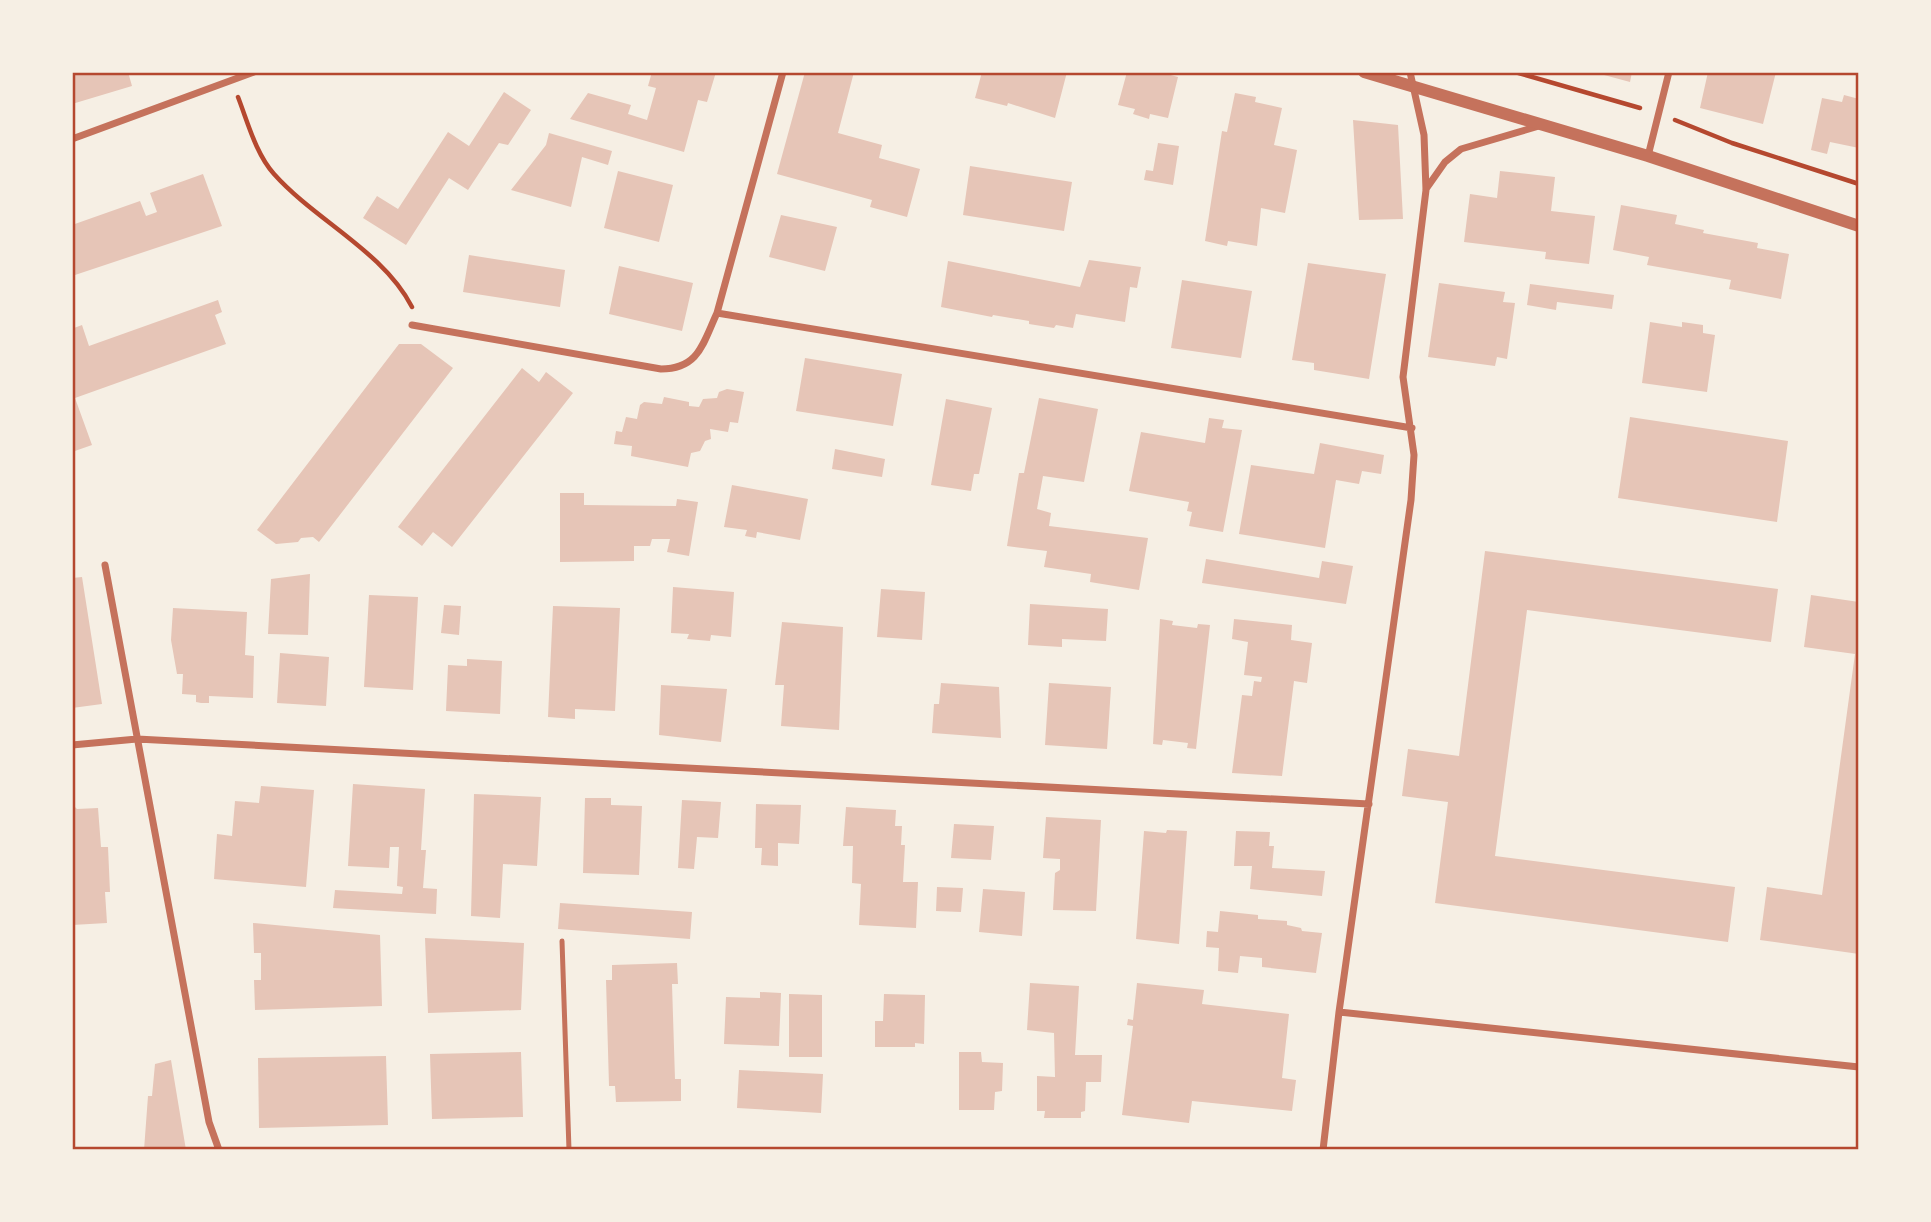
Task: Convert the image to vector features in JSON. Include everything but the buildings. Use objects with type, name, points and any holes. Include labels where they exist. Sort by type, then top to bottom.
[{"type":"street","points":[[72,139],[254,72]]},
{"type":"street","points":[[412,325],[661,369],[685,366],[694,358],[717,313],[783,72]]},
{"type":"street","points":[[1364,72],[1648,156],[1859,226]]},
{"type":"street","points":[[1324,1150],[1339,1012],[1414,455],[1403,377],[1426,190],[1424,135],[1410,72]]},
{"type":"street","points":[[1648,156],[1669,72]]},
{"type":"street","points":[[1426,190],[1445,162],[1461,149],[1543,125]]},
{"type":"street","points":[[717,313],[1412,428]]},
{"type":"street","points":[[105,565],[209,1122],[219,1150]]},
{"type":"street","points":[[72,744],[137,739],[1369,804]]},
{"type":"street","points":[[1339,1012],[1859,1067]]},
{"type":"lane","points":[[562,941],[569,1150]]},
{"type":"path","points":[[1515,72],[1659,113],[1732,143],[1859,184]]},
{"type":"path","points":[[232,80],[256,143],[272,172],[309,208],[395,280],[412,306],[412,325]]}]
